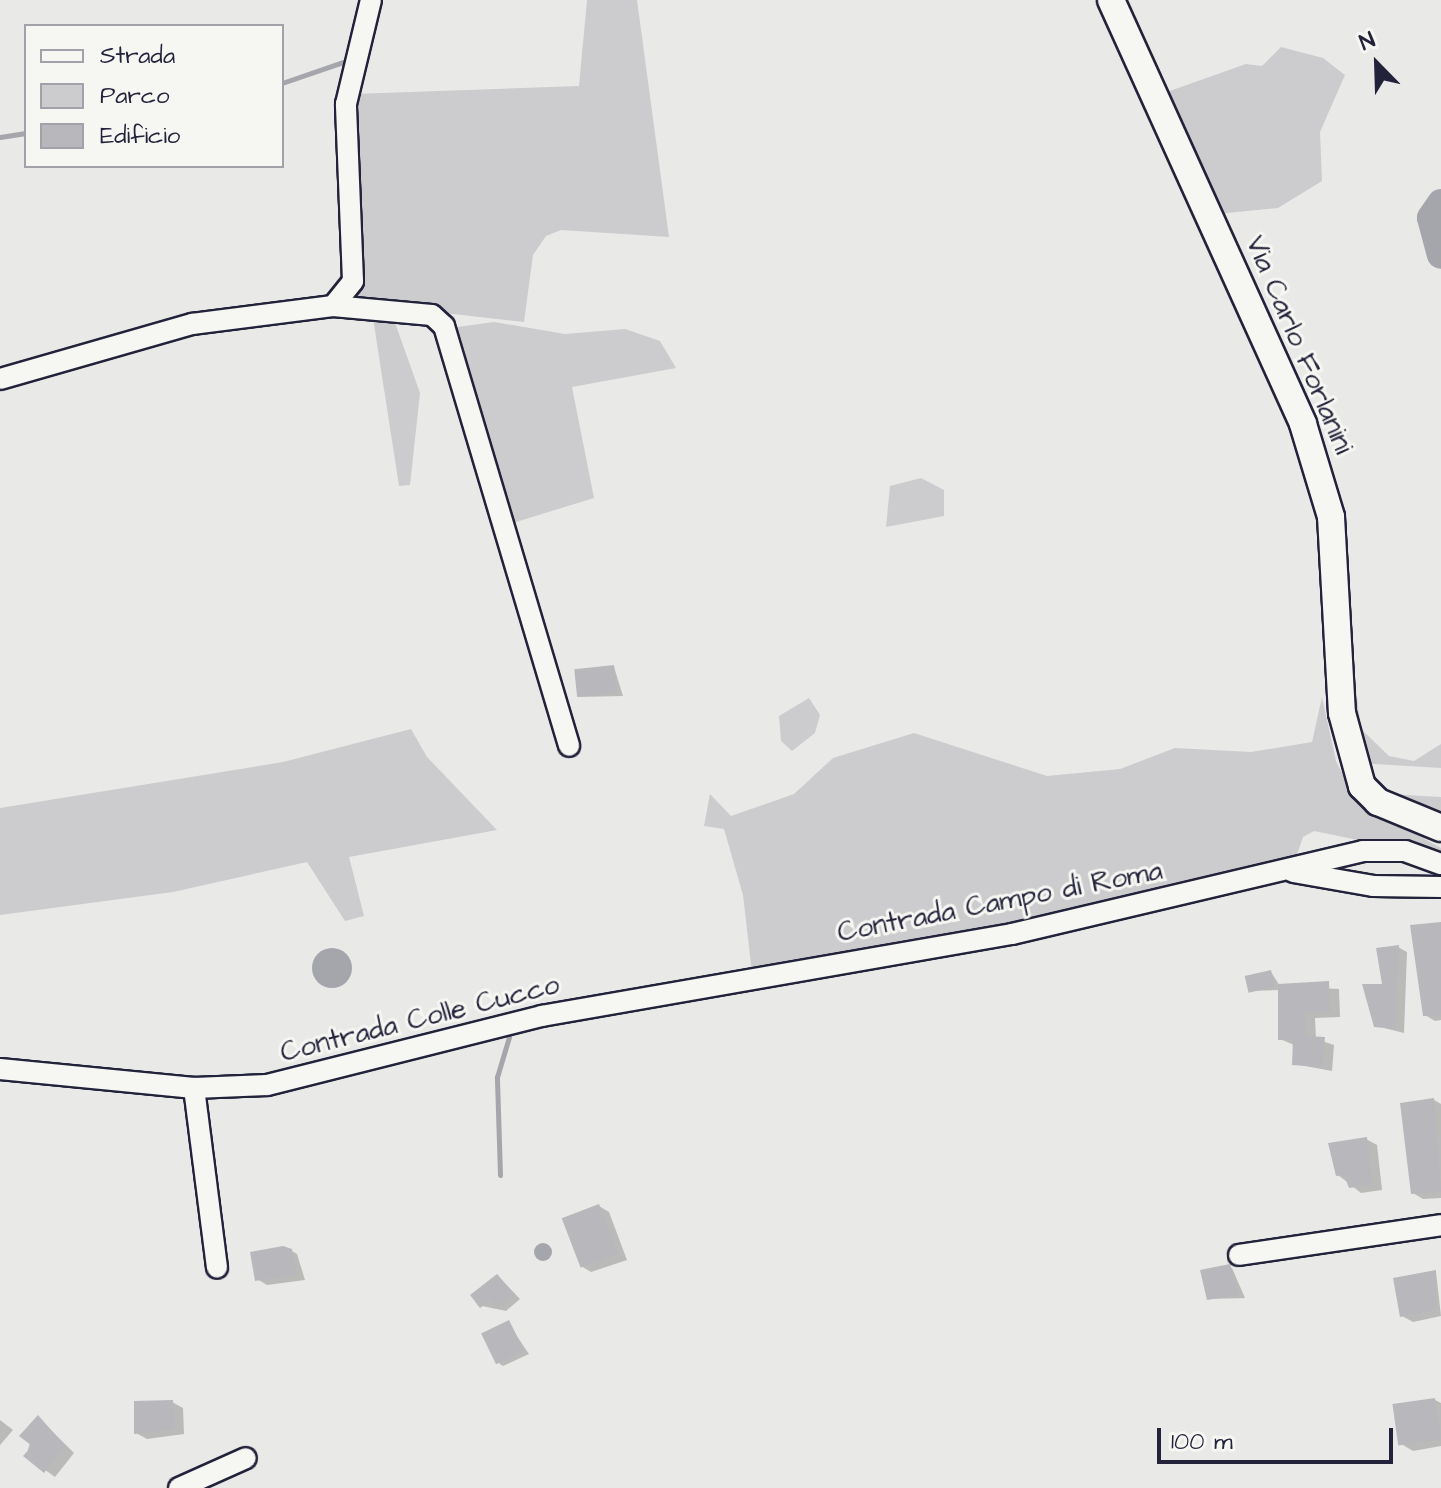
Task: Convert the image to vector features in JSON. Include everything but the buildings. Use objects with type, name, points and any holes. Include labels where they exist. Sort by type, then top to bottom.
[{"type":"main road","name":"Via Carlo Forlanini","points":[[1111,0],[1303,424],[1331,517],[1342,713],[1362,786],[1378,802],[1441,828]]},
{"type":"street","points":[[333,306],[353,281],[346,104],[371,0]]},
{"type":"street","points":[[0,379],[192,324],[333,306],[432,315],[444,326],[569,746]]},
{"type":"street","name":"Contrada Campo di Roma","points":[[661,994],[1012,934],[1384,849],[1441,864]]},
{"type":"street","points":[[1285,870],[1373,886],[1441,887]]},
{"type":"street","name":"Contrada Colle Cucco","points":[[0,1069],[194,1088],[310,1078],[405,1048],[661,994]]},
{"type":"street","points":[[194,1088],[217,1268]]},
{"type":"street","points":[[1239,1255],[1441,1225]]},
{"type":"street","points":[[179,1488],[246,1458]]},
{"type":"green space","points":[[587,0],[637,0],[669,237],[561,230],[546,236],[533,255],[524,322],[348,302],[354,94],[579,86]]},
{"type":"green space","points":[[1281,47],[1323,58],[1345,75],[1320,132],[1322,181],[1278,208],[1217,214],[1164,93],[1246,64],[1262,66]]},
{"type":"green space","points":[[393,317],[420,393],[410,485],[399,486],[373,318]]},
{"type":"green space","points":[[494,322],[565,334],[625,329],[660,341],[676,368],[572,387],[594,498],[506,525],[450,328]]},
{"type":"green space","points":[[921,478],[944,490],[944,516],[886,527],[890,486]]},
{"type":"green space","points":[[1345,603],[1361,729],[1389,756],[1414,761],[1441,744],[1441,768],[1358,763],[1389,794],[1441,797],[1441,826],[1389,802],[1364,781],[1357,762],[1348,709]]},
{"type":"green space","points":[[1322,697],[1336,761],[1356,801],[1441,848],[1441,857],[1314,831],[1303,837],[1295,860],[1275,867],[1277,859],[1259,869],[1020,926],[752,973],[743,895],[724,829],[704,826],[710,794],[731,816],[794,794],[833,758],[914,733],[1047,776],[1120,769],[1175,748],[1251,752],[1312,742]]},
{"type":"green space","points":[[809,698],[820,715],[815,733],[792,751],[781,741],[779,716]]},
{"type":"green space","points":[[411,729],[427,757],[497,830],[349,857],[364,916],[345,921],[307,862],[173,892],[0,915],[0,808],[283,762]]},
{"type":"shaded area","points":[[332,948],[346,954],[352,968],[346,982],[332,988],[318,982],[312,968],[318,954]]},
{"type":"shaded area","points":[[543,1243],[552,1252],[543,1261],[534,1252]]},
{"type":"waterway","points":[[284,82],[343,62]]},
{"type":"waterway","points":[[0,137],[24,133]]},
{"type":"waterway","points":[[1441,203],[1431,218],[1441,255]]},
{"type":"waterway","points":[[500,1175],[497,1077],[509,1037]]}]
